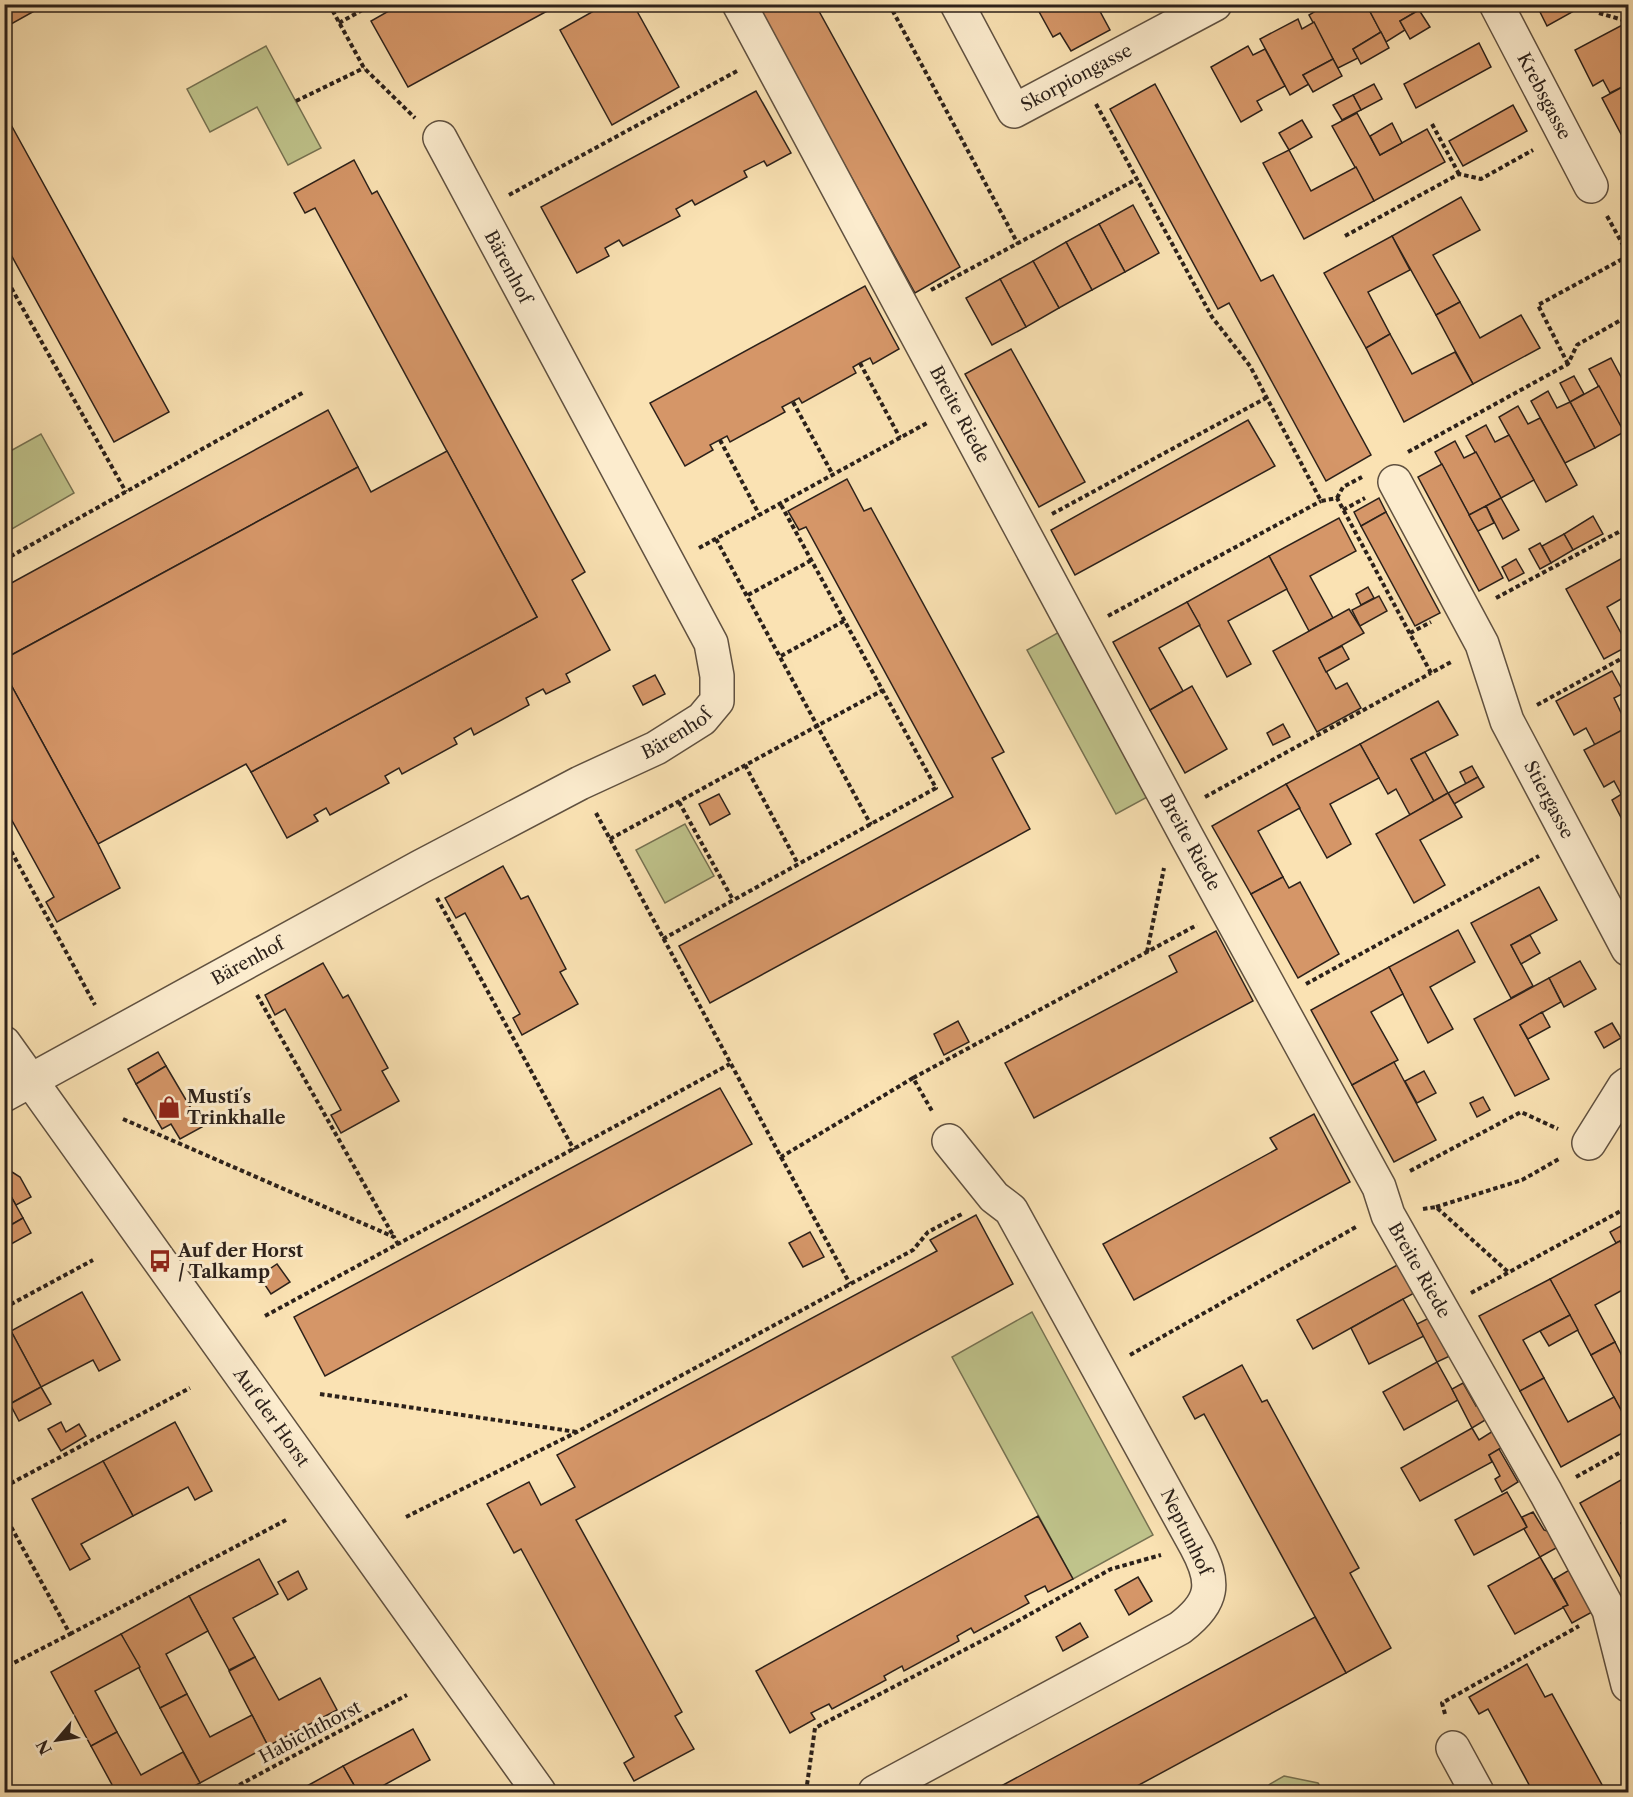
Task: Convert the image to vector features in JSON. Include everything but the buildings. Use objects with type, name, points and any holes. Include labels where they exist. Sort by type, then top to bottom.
[{"type":"street","name":"Breite Riede","points":[[739,4],[1384,1201],[1609,1610],[1629,1685]]},
{"type":"street","name":"Skorpiongasse","points":[[957,4],[1014,111],[1082,77],[1215,4]]},
{"type":"street","name":"Krebsgasse","points":[[1496,4],[1591,186]]},
{"type":"street","name":"Bärenhof","points":[[18,1088],[420,867],[580,783],[656,748],[702,719],[717,701],[717,676],[711,643],[440,138]]},
{"type":"street","name":"Stiergasse","points":[[1399,468],[1482,644],[1507,721],[1629,949]]},
{"type":"street","name":"Auf der Horst","points":[[4,1043],[18,1088],[539,1792]]},
{"type":"street","points":[[1589,1143],[1624,1087],[1629,1084]]},
{"type":"street","name":"Neptunhof","points":[[876,1792],[1180,1628],[1199,1614],[1210,1582],[1208,1567],[1011,1210],[994,1197],[949,1141]]},
{"type":"street","points":[[1453,1748],[1477,1792]]},
{"type":"path","points":[[329,4],[364,68],[402,107],[440,138]]},
{"type":"path","points":[[339,23],[373,4]]},
{"type":"path","points":[[889,4],[1018,244]]},
{"type":"path","points":[[1599,13],[1623,20],[1629,17]]},
{"type":"path","points":[[478,212],[766,55]]},
{"type":"path","points":[[296,101],[364,68]]},
{"type":"path","points":[[1082,77],[1212,317],[1250,366],[1322,501]]},
{"type":"path","points":[[1432,124],[1459,174]]},
{"type":"path","points":[[1345,236],[1459,174],[1480,179],[1563,133]]},
{"type":"path","points":[[902,306],[1137,179]]},
{"type":"path","points":[[1568,364],[1539,305],[1629,255],[1591,186]]},
{"type":"path","points":[[4,275],[126,492]]},
{"type":"path","points":[[1399,468],[1568,364],[1577,345],[1629,316]]},
{"type":"path","points":[[860,363],[900,438]]},
{"type":"path","points":[[4,560],[304,392]]},
{"type":"path","points":[[1022,530],[1266,398]]},
{"type":"path","points":[[793,402],[833,475]]},
{"type":"path","points":[[670,564],[956,407]]},
{"type":"path","points":[[720,440],[759,514]]},
{"type":"path","points":[[1337,498],[1343,487],[1363,476]]},
{"type":"path","points":[[1077,632],[1322,501],[1337,498]]},
{"type":"path","points":[[1337,498],[1431,673]]},
{"type":"path","points":[[1343,510],[1359,500]]},
{"type":"path","points":[[663,939],[936,788],[780,503]]},
{"type":"path","points":[[1557,566],[1629,527]]},
{"type":"path","points":[[716,538],[872,825]]},
{"type":"path","points":[[748,595],[810,561]]},
{"type":"path","points":[[781,656],[844,621]]},
{"type":"path","points":[[1146,952],[1166,858],[1181,826],[1482,644]]},
{"type":"path","points":[[1507,721],[1629,655]]},
{"type":"path","points":[[610,839],[883,690]]},
{"type":"path","points":[[745,765],[798,864]]},
{"type":"path","points":[[580,783],[850,1284]]},
{"type":"path","points":[[679,802],[733,900]]},
{"type":"path","points":[[4,838],[113,1037]]},
{"type":"path","points":[[1277,1000],[1570,838]]},
{"type":"path","points":[[420,867],[574,1150]]},
{"type":"path","points":[[781,1157],[914,1078],[1226,909]]},
{"type":"path","points":[[241,966],[399,1246]]},
{"type":"path","points":[[265,1316],[399,1246],[730,1064]]},
{"type":"path","points":[[914,1078],[949,1141]]},
{"type":"path","points":[[1100,1371],[1365,1222],[1384,1201],[1521,1112],[1589,1143]]},
{"type":"path","points":[[123,1119],[394,1237]]},
{"type":"path","points":[[1384,1201],[1437,1207],[1522,1179],[1589,1143]]},
{"type":"path","points":[[406,1518],[577,1432],[913,1250],[928,1232],[994,1197]]},
{"type":"path","points":[[1437,1207],[1508,1272]]},
{"type":"path","points":[[1443,1309],[1629,1207]]},
{"type":"path","points":[[4,1308],[93,1260]]},
{"type":"path","points":[[4,1487],[190,1388]]},
{"type":"path","points":[[320,1394],[577,1432]]},
{"type":"path","points":[[1546,1493],[1629,1448]]},
{"type":"path","points":[[4,1514],[69,1634]]},
{"type":"path","points":[[4,1668],[286,1520]]},
{"type":"path","points":[[806,1792],[815,1728],[989,1637],[1112,1569],[1196,1546]]},
{"type":"path","points":[[1453,1748],[1442,1703],[1609,1610]]},
{"type":"path","name":"Habichthorst","points":[[226,1792],[407,1695]]},
{"type":"green space","points":[[266,46],[321,148],[288,165],[257,107],[210,132],[187,89]]},
{"type":"green space","points":[[41,434],[74,493],[5,533],[5,454]]},
{"type":"green space","points":[[1061,631],[1151,795],[1116,814],[1027,650]]},
{"type":"green space","points":[[685,824],[714,876],[665,903],[636,850]]},
{"type":"green space","points":[[1032,1312],[1153,1535],[1073,1579],[952,1357]]},
{"type":"green space","points":[[1284,1776],[1318,1783],[1324,1792],[1261,1792]]},
{"type":"place","name":"Musti´s Trinkhalle","points":[[169,1107]]},
{"type":"place","name":"Auf der Horst / Talkamp","points":[[160,1261]]}]
